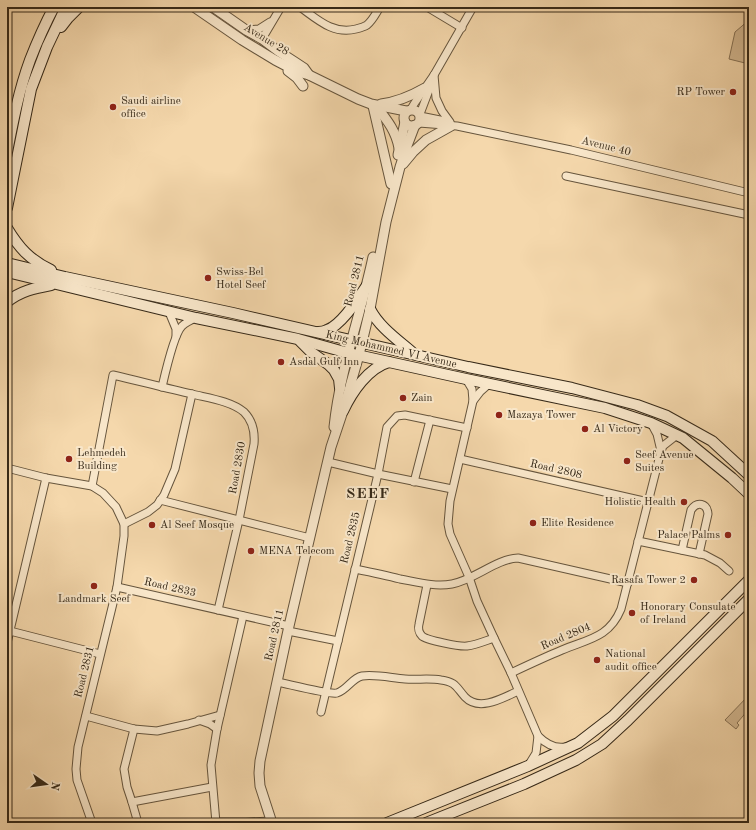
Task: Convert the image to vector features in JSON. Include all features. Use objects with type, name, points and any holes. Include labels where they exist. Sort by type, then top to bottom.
[{"type":"main road","points":[[40,34],[46,7]]},
{"type":"main road","points":[[7,152],[29,61],[40,34],[54,7]]},
{"type":"main road","points":[[7,208],[31,90],[47,46],[66,7]]},
{"type":"main road","points":[[47,46],[68,18],[79,7]]},
{"type":"main road","points":[[7,228],[14,241],[26,254],[62,281]]},
{"type":"main road","name":"King Mohammed VI Avenue","points":[[7,264],[169,312],[298,339],[359,356],[605,408],[651,423],[683,438],[732,478],[749,494]]},
{"type":"main road","name":"King Mohammed VI Avenue","points":[[7,272],[233,313],[475,368],[572,388],[637,405],[667,416],[712,441],[749,475]]},
{"type":"main road","points":[[7,302],[12,297],[34,288],[62,281]]},
{"type":"main road","points":[[318,332],[327,330],[336,325],[347,313],[368,284]]},
{"type":"main road","points":[[370,308],[374,318],[414,354]]},
{"type":"main road","points":[[298,339],[334,370],[339,379],[340,388]]},
{"type":"main road","points":[[343,411],[349,398],[362,381],[376,368],[389,362]]},
{"type":"main road","points":[[387,823],[528,766],[578,743],[613,716],[749,580]]},
{"type":"main road","points":[[426,823],[530,782],[576,760],[602,744],[749,599]]},
{"type":"street","name":"Avenue 28","points":[[194,7],[242,40],[298,72],[309,75],[358,99],[412,117]]},
{"type":"street","name":"Avenue 28","points":[[213,7],[300,65],[309,75]]},
{"type":"street","points":[[242,40],[262,39],[281,7]]},
{"type":"street","points":[[300,7],[326,25],[333,29],[342,31],[351,31],[366,25],[373,19],[380,7]]},
{"type":"street","points":[[427,7],[462,28]]},
{"type":"street","points":[[412,117],[434,75],[474,7]]},
{"type":"street","points":[[246,30],[259,29],[273,20]]},
{"type":"street","points":[[275,60],[297,78],[303,86]]},
{"type":"street","points":[[412,117],[414,104],[434,75]]},
{"type":"street","points":[[400,167],[426,140],[453,125],[442,110],[436,98],[434,75]]},
{"type":"street","points":[[374,105],[393,102],[412,96],[425,88]]},
{"type":"street","points":[[374,105],[391,125],[400,149]]},
{"type":"street","points":[[374,105],[391,184]]},
{"type":"street","name":"Avenue 40","points":[[412,117],[571,150],[749,193]]},
{"type":"street","name":"Road 2811","points":[[272,820],[260,786],[260,760],[328,462],[340,388],[351,340],[368,284],[378,235],[400,149],[412,117]]},
{"type":"street","name":"Road 2811","points":[[331,447],[359,356],[370,308],[386,222],[400,167],[409,140],[412,117]]},
{"type":"street","points":[[566,176],[749,215]]},
{"type":"street","points":[[169,312],[176,329],[176,336]]},
{"type":"street","points":[[162,387],[176,336],[183,325],[196,318]]},
{"type":"street","name":"Road 2830","points":[[92,486],[113,375],[231,404],[247,416],[253,427],[254,444],[239,520]]},
{"type":"street","points":[[466,379],[472,389],[473,401],[452,489],[448,524],[450,534],[477,601],[511,672],[538,736],[545,743],[553,747],[560,748],[578,743]]},
{"type":"street","points":[[473,401],[489,384]]},
{"type":"street","points":[[124,524],[148,512],[157,505],[164,495],[175,469],[192,394]]},
{"type":"street","name":"Road 2835","points":[[321,712],[378,474],[387,427],[397,416],[405,415],[467,428]]},
{"type":"street","points":[[414,482],[430,420]]},
{"type":"street","points":[[651,423],[657,434],[661,451]]},
{"type":"street","points":[[661,451],[663,446],[677,435]]},
{"type":"street","name":"Road 2804","points":[[511,672],[597,637],[616,619],[619,614],[628,583],[661,451]]},
{"type":"street","name":"Road 2808","points":[[460,459],[648,502]]},
{"type":"street","points":[[328,462],[414,482],[452,489]]},
{"type":"street","name":"Road 2831","points":[[7,468],[46,478],[92,486],[103,493],[116,507],[124,524],[124,536],[117,588],[78,747],[76,770],[77,780],[92,823]]},
{"type":"street","points":[[7,643],[46,478]]},
{"type":"street","points":[[160,500],[310,538]]},
{"type":"street","points":[[682,550],[691,510],[700,504],[707,508],[708,514],[699,554]]},
{"type":"street","points":[[218,610],[239,520]]},
{"type":"street","points":[[638,541],[699,554],[715,560],[729,571]]},
{"type":"street","points":[[355,569],[427,585],[453,584],[506,560],[518,558],[628,583]]},
{"type":"street","points":[[427,585],[418,628],[422,636],[425,638],[462,646],[470,646],[494,638]]},
{"type":"street","name":"Road 2833","points":[[117,588],[218,610],[338,641]]},
{"type":"street","points":[[242,616],[217,729],[211,766],[216,822],[272,820]]},
{"type":"street","points":[[10,631],[100,654]]},
{"type":"street","points":[[277,682],[336,693],[361,676],[441,680],[452,682],[458,687],[465,697],[472,702],[480,704],[488,703],[518,691]]},
{"type":"street","points":[[86,716],[134,729],[157,731],[220,715]]},
{"type":"street","points":[[199,720],[210,724],[217,729]]},
{"type":"street","points":[[134,729],[124,769],[127,787],[138,823]]},
{"type":"street","points":[[528,766],[536,753],[538,736]]},
{"type":"street","points":[[132,802],[212,787]]},
{"type":"shaded area","points":[[749,20],[749,64],[729,59],[735,32]]},
{"type":"shaded area","points":[[749,695],[749,709],[737,723],[739,725],[736,729],[725,720]]},
{"type":"place","name":"RP Tower","points":[[733,92]]},
{"type":"place","name":"Saudi airline office","points":[[113,107]]},
{"type":"place","name":"Swiss-Bel Hotel Seef","points":[[208,278]]},
{"type":"place","name":"Asdal Gulf Inn","points":[[281,362]]},
{"type":"place","name":"Zain","points":[[403,398]]},
{"type":"place","name":"Mazaya Tower","points":[[499,415]]},
{"type":"place","name":"Al Victory","points":[[585,429]]},
{"type":"place","name":"Lehmedeh Building","points":[[69,459]]},
{"type":"place","name":"Seef Avenue Suites","points":[[627,461]]},
{"type":"place","name":"Holistic Health","points":[[684,502]]},
{"type":"place","name":"Elite Residence","points":[[533,523]]},
{"type":"place","name":"Al Seef Mosque","points":[[152,525]]},
{"type":"place","name":"Palace Palms","points":[[728,535]]},
{"type":"place","name":"MENA Telecom","points":[[251,551]]},
{"type":"place","name":"Rasafa Tower 2","points":[[694,580]]},
{"type":"place","name":"Landmark Seef","points":[[94,586]]},
{"type":"place","name":"Honorary Consulate of Ireland","points":[[632,613]]},
{"type":"place","name":"National audit office","points":[[597,660]]},
{"type":"district","name":"SEEF","points":[[368,494]]}]
